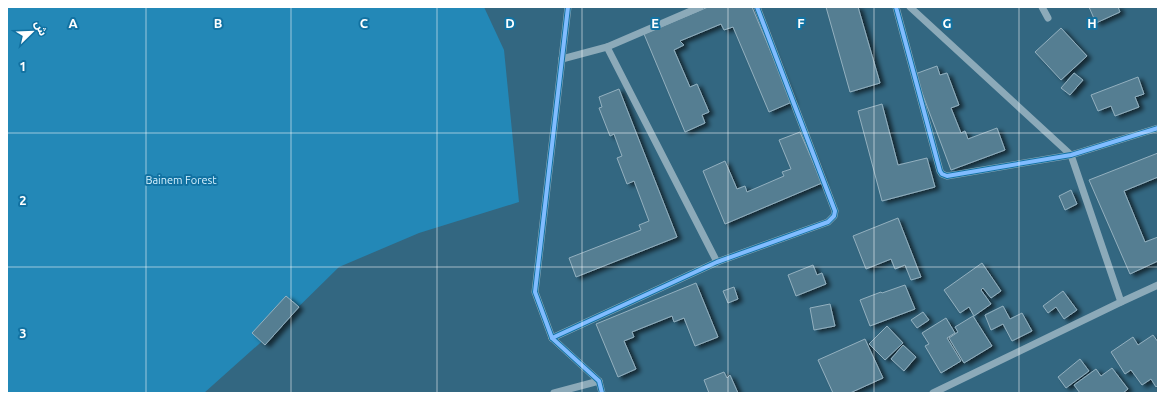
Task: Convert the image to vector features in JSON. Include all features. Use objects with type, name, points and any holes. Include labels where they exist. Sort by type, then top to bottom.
[{"type":"street","points":[[568,7],[535,292],[552,338],[599,381],[602,393]]},
{"type":"street","points":[[562,59],[607,47],[700,7]]},
{"type":"street","points":[[552,338],[717,262],[828,222],[834,216],[835,211],[758,7]]},
{"type":"street","points":[[896,7],[942,174],[947,176],[1071,155],[1158,128]]},
{"type":"street","points":[[910,7],[1071,155],[1121,302]]},
{"type":"street","points":[[1042,7],[1048,18]]},
{"type":"street","points":[[607,47],[717,262]]},
{"type":"street","points":[[933,393],[1158,285]]},
{"type":"street","points":[[554,393],[599,381]]},
{"type":"green space","name":"Bainem Forest","points":[[7,7],[484,7],[504,50],[519,202],[419,233],[339,267],[278,327],[204,393],[7,393]]},
{"type":"building","points":[[708,7],[752,7],[792,102],[769,112],[733,27],[724,30],[721,24],[680,41],[684,45],[674,50],[690,87],[697,84],[709,112],[702,115],[705,123],[685,132],[644,34]]},
{"type":"building","points":[[826,7],[858,7],[880,83],[850,92]]},
{"type":"building","points":[[1089,7],[1118,7],[1120,12],[1096,23]]},
{"type":"building","points":[[1061,28],[1087,56],[1061,80],[1035,52]]},
{"type":"building","points":[[937,66],[940,75],[947,73],[959,105],[951,108],[961,133],[965,131],[968,139],[997,128],[1005,150],[951,170],[915,74]]},
{"type":"building","points":[[1074,73],[1083,80],[1070,95],[1061,88]]},
{"type":"building","points":[[1138,77],[1144,94],[1135,97],[1139,107],[1115,116],[1111,106],[1098,111],[1091,95]]},
{"type":"building","points":[[619,89],[677,237],[576,277],[569,258],[641,230],[639,225],[649,221],[634,181],[627,184],[617,158],[622,156],[614,134],[610,136],[599,108],[602,107],[599,97]]},
{"type":"building","points":[[882,104],[898,165],[927,158],[935,187],[882,201],[858,111]]},
{"type":"building","points":[[800,132],[822,183],[725,224],[703,171],[725,161],[737,189],[745,186],[747,192],[784,176],[782,172],[791,169],[779,140]]},
{"type":"building","points":[[1158,153],[1158,177],[1124,191],[1145,242],[1158,237],[1158,261],[1130,274],[1089,180]]},
{"type":"building","points":[[1071,190],[1077,204],[1065,210],[1059,196]]},
{"type":"building","points":[[898,218],[921,277],[911,280],[905,265],[895,269],[891,259],[866,269],[853,236]]},
{"type":"building","points":[[982,263],[1001,291],[991,298],[983,288],[981,290],[991,304],[974,316],[969,307],[960,313],[944,290]]},
{"type":"building","points":[[813,265],[817,275],[822,273],[826,284],[796,296],[788,275]]},
{"type":"building","points":[[696,283],[718,337],[695,346],[684,318],[674,322],[672,316],[632,332],[634,337],[624,341],[636,369],[618,377],[596,324]]},
{"type":"building","points":[[905,285],[915,309],[870,326],[860,300]]},
{"type":"building","points":[[734,287],[738,299],[728,303],[723,291]]},
{"type":"building","points":[[1063,291],[1077,310],[1064,319],[1056,307],[1048,313],[1043,306]]},
{"type":"building","points":[[286,296],[299,307],[265,345],[252,333]]},
{"type":"building","points":[[830,304],[835,326],[814,330],[810,308]]},
{"type":"building","points":[[1003,306],[1010,319],[1022,313],[1032,331],[1012,341],[1003,324],[991,330],[985,315]]},
{"type":"building","points":[[923,312],[929,320],[917,328],[911,320]]},
{"type":"building","points":[[973,316],[992,346],[964,363],[949,338],[958,332],[955,327]]},
{"type":"building","points":[[946,318],[955,333],[947,338],[961,361],[941,373],[925,346],[929,344],[922,333]]},
{"type":"building","points":[[887,326],[903,343],[885,360],[869,344]]},
{"type":"building","points":[[1153,335],[1158,342],[1158,385],[1156,387],[1151,379],[1142,385],[1131,370],[1125,374],[1111,352],[1133,337],[1138,345]]},
{"type":"building","points":[[865,339],[883,378],[850,393],[833,393],[818,360]]},
{"type":"building","points":[[903,345],[916,357],[904,371],[891,359]]},
{"type":"building","points":[[1080,359],[1089,371],[1066,388],[1058,377]]},
{"type":"building","points":[[1112,368],[1128,389],[1123,393],[1080,393],[1074,385],[1096,369],[1101,376]]},
{"type":"building","points":[[724,372],[727,378],[730,375],[738,393],[709,393],[704,380]]},
{"type":"cycle path","points":[[568,7],[535,292],[552,338],[599,381],[602,393]]},
{"type":"cycle path","points":[[552,338],[717,262],[828,222],[834,216],[835,211],[757,7]]},
{"type":"cycle path","points":[[896,7],[942,174],[947,176],[1071,155],[1158,128]]}]
